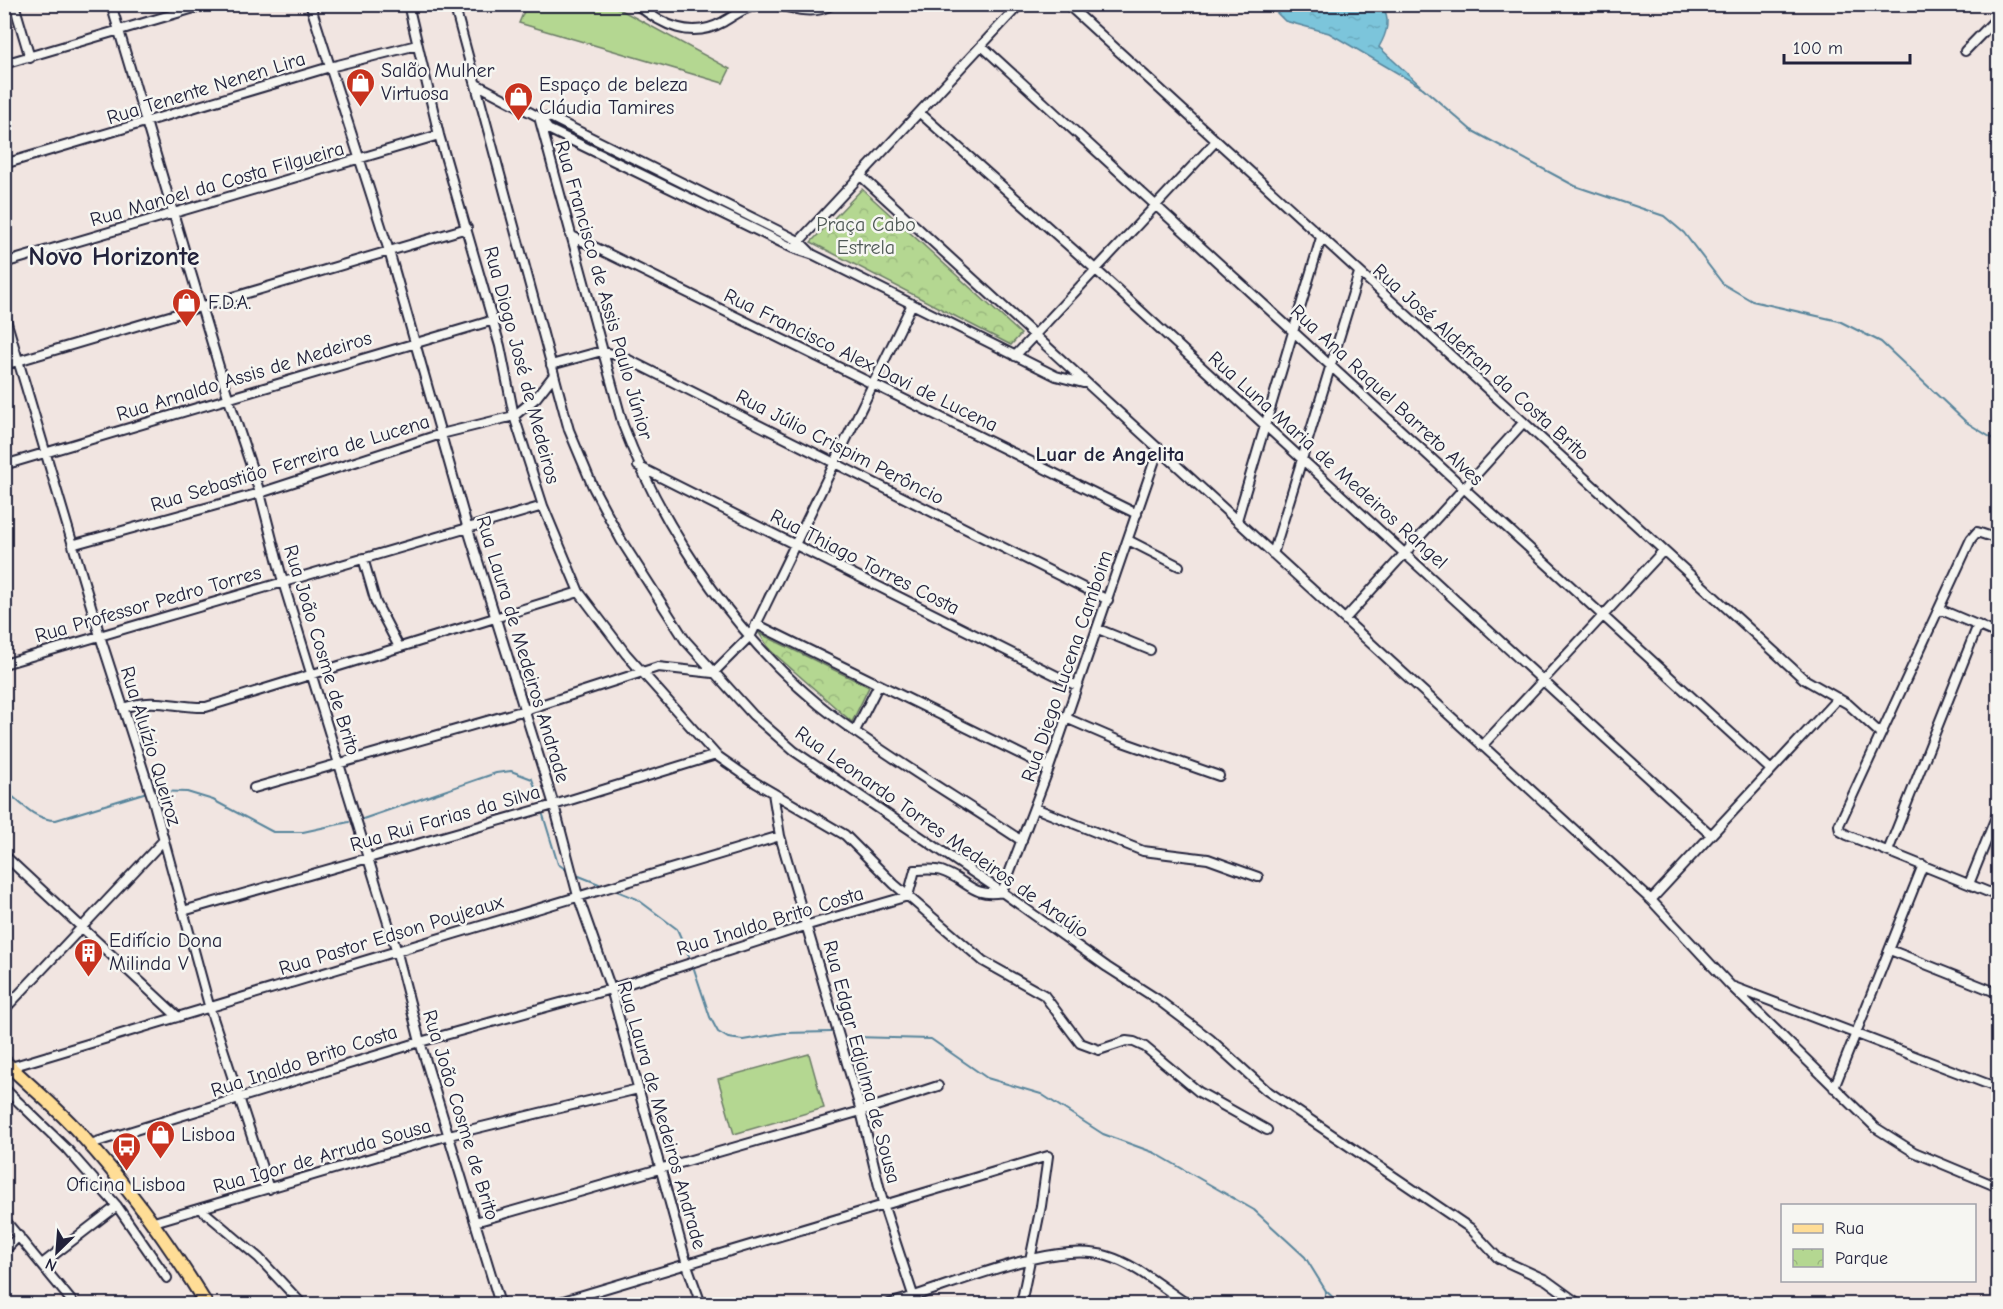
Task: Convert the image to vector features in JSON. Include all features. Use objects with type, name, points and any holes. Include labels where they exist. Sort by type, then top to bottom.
[{"type":"main road","points":[[8,1064],[90,1144],[154,1222],[206,1305]]},
{"type":"street","points":[[14,4],[30,58]]},
{"type":"street","name":"Rua João Cosme de Brito","points":[[111,4],[228,397],[260,493],[283,582],[340,765],[366,858],[396,949],[420,1042],[500,1305]]},
{"type":"street","points":[[4,64],[208,4]]},
{"type":"street","name":"Rua Laura de Medeiros Andrade","points":[[310,4],[358,160],[389,251],[467,526],[554,805],[578,896],[610,989],[687,1265],[701,1305]]},
{"type":"street","name":"Rua Diogo José de Medeiros","points":[[408,4],[439,135],[494,320],[514,416],[543,506],[579,592],[644,673],[716,755],[773,793],[845,835],[908,896],[994,969],[1044,995],[1076,1038],[1086,1047],[1098,1050],[1126,1041],[1145,1047],[1199,1092],[1267,1130]]},
{"type":"street","name":"Rua Leonardo Torres Medeiros de Araújo","points":[[454,4],[570,430],[593,488],[621,540],[662,607],[713,673],[753,715],[794,751],[1196,1027],[1250,1077],[1280,1100],[1470,1228],[1498,1258],[1546,1280],[1579,1305]]},
{"type":"street","points":[[636,4],[656,20],[671,27],[701,30],[719,24],[751,5],[769,4],[809,12],[823,10],[833,4]]},
{"type":"street","points":[[796,245],[862,177],[1020,4]]},
{"type":"street","name":"Rua José Aldefran da Costa Brito","points":[[1067,4],[1804,679],[1838,698],[1881,734]]},
{"type":"street","points":[[1965,51],[1998,18]]},
{"type":"street","name":"Rua Tenente Nenen Lira","points":[[4,164],[330,67],[417,45]]},
{"type":"street","name":"Rua Ana Raquel Barreto Alves","points":[[982,46],[1770,769]]},
{"type":"street","points":[[478,86],[538,117],[548,129],[796,245],[1056,376],[1083,382]]},
{"type":"street","name":"Rua Luna Maria de Medeiros Rangel","points":[[920,113],[1095,269],[1711,835]]},
{"type":"street","name":"Rua Francisco de Assis Paulo Júnior","points":[[538,117],[610,387],[638,466],[682,545],[719,598],[810,696],[855,731],[1022,841]]},
{"type":"street","name":"Rua Manoel da Costa Filgueira","points":[[4,263],[439,135]]},
{"type":"street","points":[[1015,356],[1216,141]]},
{"type":"street","points":[[862,177],[1035,335],[1083,382],[1159,448],[1651,900],[1730,985],[1876,1128],[1914,1152],[1998,1186]]},
{"type":"street","points":[[4,365],[467,228]]},
{"type":"street","name":"Rua Francisco Alex Davi de Lucena","points":[[570,235],[1137,514]]},
{"type":"street","points":[[1237,520],[1321,238]]},
{"type":"street","points":[[1273,554],[1359,273]]},
{"type":"street","points":[[254,788],[525,710],[658,667],[713,673],[751,635],[793,544],[912,304]]},
{"type":"street","name":"Rua Aluízio Queiroz","points":[[4,313],[75,544],[100,636],[153,800],[162,842],[210,1009],[268,1189]]},
{"type":"street","name":"Rua Arnaldo Assis de Medeiros","points":[[4,465],[494,320]]},
{"type":"street","points":[[551,365],[602,351]]},
{"type":"street","name":"Rua Júlio Crispim Perôncio","points":[[602,351],[625,358],[1108,600]]},
{"type":"street","points":[[514,416],[536,398],[555,375]]},
{"type":"street","name":"Rua Sebastião Ferreira de Lucena","points":[[75,544],[260,493],[441,434],[514,416]]},
{"type":"street","points":[[1345,619],[1523,423]]},
{"type":"street","name":"Rua Diego Lucena Camboim","points":[[1002,892],[1035,808],[1159,448]]},
{"type":"street","name":"Rua Thiago Torres Costa","points":[[638,466],[1077,686]]},
{"type":"street","name":"Rua Professor Pedro Torres","points":[[4,664],[467,526],[543,506]]},
{"type":"street","points":[[1998,539],[1981,533],[1975,534],[1839,825],[1840,831],[1847,835],[1998,896]]},
{"type":"street","points":[[1128,540],[1179,566]]},
{"type":"street","points":[[1482,746],[1663,551]]},
{"type":"street","points":[[363,558],[376,603],[399,647]]},
{"type":"street","points":[[123,708],[140,702],[156,701],[206,706],[579,592]]},
{"type":"street","points":[[1939,609],[1998,634]]},
{"type":"street","points":[[756,624],[878,686],[1049,768]]},
{"type":"street","points":[[1888,851],[1978,625]]},
{"type":"street","points":[[1098,629],[1150,650]]},
{"type":"street","points":[[855,731],[878,686]]},
{"type":"street","points":[[1651,900],[1838,698]]},
{"type":"street","points":[[1066,718],[1219,776]]},
{"type":"street","name":"Rua Rui Farias da Silva","points":[[183,911],[554,805],[716,755]]},
{"type":"street","name":"Rua Edgar Edjalma de Sousa","points":[[773,793],[780,836],[861,1111],[884,1207],[915,1301]]},
{"type":"street","points":[[1035,808],[1143,850],[1208,859],[1258,877]]},
{"type":"street","points":[[1970,884],[1998,812]]},
{"type":"street","name":"Rua Pastor Edson Poujeaux","points":[[8,1064],[210,1009],[396,949],[780,836]]},
{"type":"street","points":[[4,1010],[83,929],[162,842]]},
{"type":"street","points":[[4,855],[178,1017]]},
{"type":"street","points":[[1834,1088],[1923,866]]},
{"type":"street","points":[[908,896],[915,870],[936,869],[979,892],[1002,892]]},
{"type":"street","name":"Rua Inaldo Brito Costa","points":[[90,1144],[239,1100],[420,1042],[610,989],[807,925],[908,896]]},
{"type":"street","points":[[1890,950],[1998,993]]},
{"type":"street","points":[[1730,985],[1998,1088]]},
{"type":"street","points":[[475,1222],[861,1111],[938,1086]]},
{"type":"street","points":[[4,1088],[67,1149],[117,1206],[167,1278]]},
{"type":"street","name":"Rua Igor de Arruda Sousa","points":[[154,1222],[450,1135],[638,1089]]},
{"type":"street","points":[[553,1305],[1048,1156],[1032,1259],[1021,1305]]},
{"type":"street","points":[[42,1264],[117,1206]]},
{"type":"street","points":[[201,1209],[259,1258],[302,1305]]},
{"type":"street","points":[[4,1219],[74,1305]]},
{"type":"street","points":[[4,1251],[19,1236]]},
{"type":"street","points":[[889,1305],[915,1301],[1032,1259],[1063,1252],[1106,1255],[1127,1263],[1186,1303]]},
{"type":"green space","points":[[527,4],[612,5],[730,69],[723,83],[519,23]]},
{"type":"green space","name":"Praça Cabo Estrela","points":[[862,189],[1021,334],[1011,345],[811,242]]},
{"type":"green space","points":[[759,633],[869,687],[852,722],[770,650]]},
{"type":"green space","points":[[809,1054],[824,1108],[734,1134],[718,1079]]},
{"type":"water","points":[[1269,5],[1382,5],[1387,26],[1379,47],[1423,88],[1329,33],[1285,21]]},
{"type":"waterway","points":[[1423,88],[1471,130],[1575,186],[1664,216],[1684,233],[1723,284],[1752,301],[1839,321],[1881,342],[1966,422],[1998,442]]},
{"type":"waterway","points":[[360,820],[496,773],[511,771],[532,779],[540,801]]},
{"type":"waterway","points":[[4,789],[34,814],[56,820],[147,792]]},
{"type":"waterway","points":[[153,791],[187,792],[213,800],[273,832],[303,832],[349,822]]},
{"type":"waterway","points":[[543,815],[558,864],[568,871]]},
{"type":"waterway","points":[[579,876],[599,884]]},
{"type":"waterway","points":[[617,891],[637,899],[677,929],[689,956]]},
{"type":"waterway","points":[[694,969],[710,1017],[718,1032],[728,1038],[743,1040],[784,1033],[831,1032]]},
{"type":"waterway","points":[[854,1037],[931,1039],[987,1078],[1041,1094],[1103,1134],[1155,1153],[1254,1210],[1305,1257],[1326,1291],[1340,1304]]},
{"type":"waterway","points":[[1323,1304],[1326,1291]]},
{"type":"place","name":"Salão Mulher Virtuosa","points":[[360,108]]},
{"type":"place","name":"Espaço de beleza Cláudia Tamires","points":[[518,122]]},
{"type":"place","name":"F.D.A.","points":[[187,328]]},
{"type":"place","name":"Edifício Dona Milinda V","points":[[88,978]]},
{"type":"place","name":"Lisboa","points":[[160,1160]]},
{"type":"place","name":"Oficina Lisboa","points":[[126,1172]]},
{"type":"district","name":"Novo Horizonte","points":[[114,257]]},
{"type":"district","name":"Luar de Angelita","points":[[1110,454]]}]
